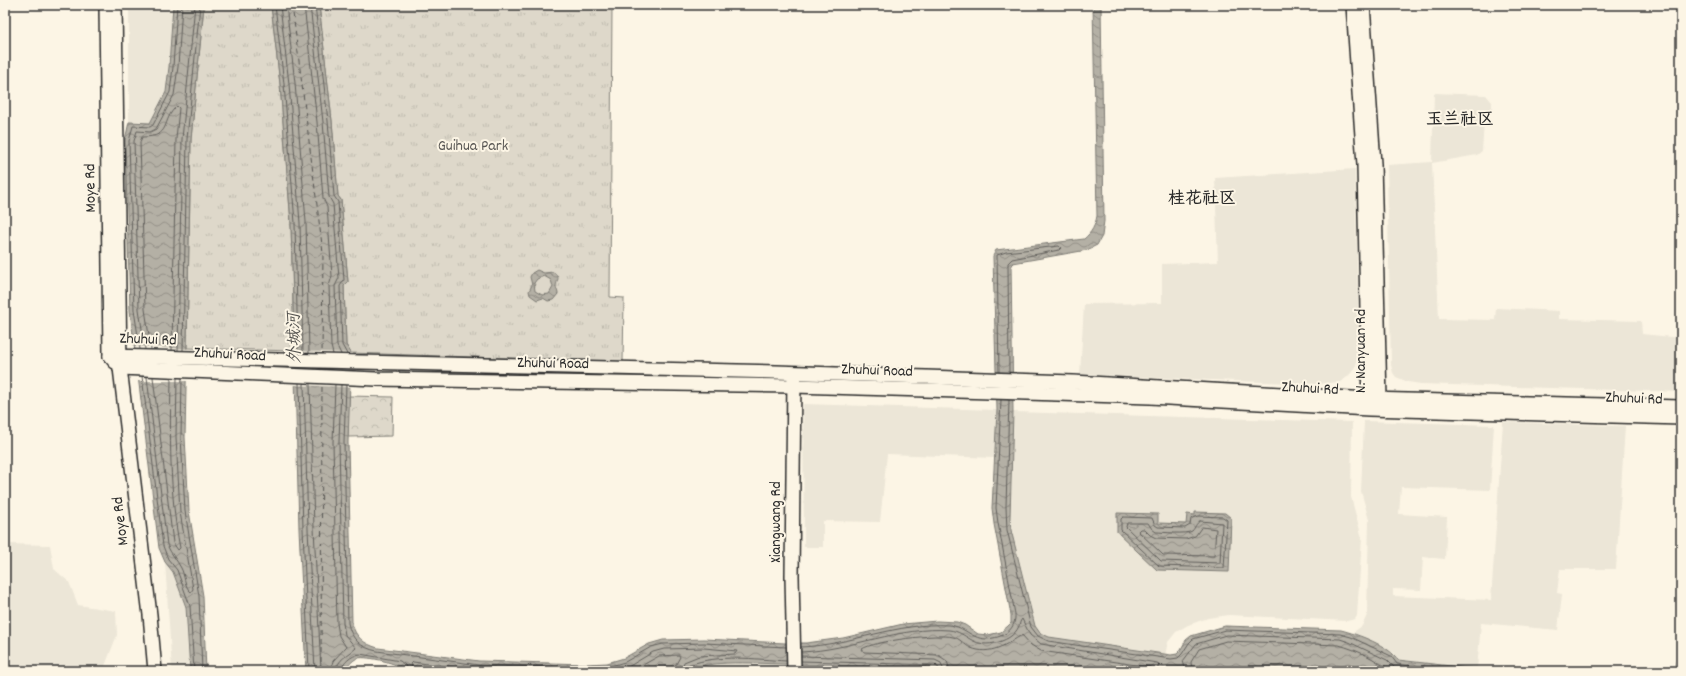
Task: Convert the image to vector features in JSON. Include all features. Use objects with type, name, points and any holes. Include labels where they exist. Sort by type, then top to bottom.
[{"type":"main road","name":"Moye Rd","points":[[106,5],[117,360],[150,615],[155,671]]},
{"type":"main road","name":"Moye Rd","points":[[115,5],[117,360]]},
{"type":"main road","name":"N. Nanyuan Rd","points":[[1353,5],[1364,165],[1373,402]]},
{"type":"main road","name":"N. Nanyuan Rd","points":[[1363,5],[1374,164],[1373,402]]},
{"type":"main road","name":"Zhuhui Road","points":[[117,360],[376,379],[794,379]]},
{"type":"main road","name":"Zhuhui Rd","points":[[136,362],[376,363]]},
{"type":"main road","name":"Zhuhui Road","points":[[376,363],[986,386]]},
{"type":"main road","name":"Xiangwang Rd","points":[[794,379],[794,670]]},
{"type":"main road","name":"Zhuhui Rd","points":[[986,386],[1027,387],[1150,397],[1681,407]]},
{"type":"main road","name":"Zhuhui Rd","points":[[1373,402],[1681,418]]},
{"type":"shaded area","points":[[129,5],[173,5],[166,92],[150,123],[129,122]]},
{"type":"shaded area","points":[[1434,93],[1486,95],[1492,102],[1492,110],[1484,122],[1482,151],[1477,155],[1432,163],[1439,319],[1495,320],[1496,308],[1559,311],[1559,319],[1641,321],[1642,334],[1681,338],[1681,392],[1421,384],[1408,382],[1396,377],[1393,373],[1391,365],[1387,165],[1432,162]]},
{"type":"shaded area","points":[[1355,169],[1359,352],[1356,365],[1346,378],[1340,382],[1316,384],[1080,375],[1084,304],[1162,303],[1162,264],[1218,262],[1215,178]]},
{"type":"shaded area","points":[[803,404],[997,410],[994,458],[887,454],[880,522],[823,521],[823,547],[804,547]]},
{"type":"shaded area","points":[[1013,412],[1352,422],[1351,497],[1362,538],[1357,616],[1355,619],[1347,621],[1229,615],[1208,618],[1188,625],[1176,632],[1168,642],[1165,655],[1045,636],[1040,633],[1035,626],[1011,530],[1010,507]]},
{"type":"shaded area","points":[[1364,421],[1494,425],[1490,490],[1401,487],[1399,514],[1447,517],[1445,559],[1423,557],[1421,590],[1393,589],[1393,596],[1491,600],[1503,422],[1625,426],[1616,569],[1560,569],[1557,593],[1562,594],[1558,630],[1481,623],[1477,669],[1398,660],[1394,653],[1352,633],[1362,626],[1367,615],[1369,520],[1361,491]]},
{"type":"shaded area","points":[[5,544],[50,545],[54,569],[69,582],[78,605],[116,611],[117,635],[103,671],[5,671]]},
{"type":"shaded area","points":[[165,562],[173,572],[186,607],[190,671],[172,671]]},
{"type":"shaded area","points":[[752,663],[788,665],[788,671],[685,671],[701,665]]},
{"type":"green space","points":[[204,5],[271,5],[280,84],[291,223],[294,351],[187,348],[191,139]]},
{"type":"green space","name":"Guihua Park","points":[[319,5],[612,5],[610,297],[624,298],[623,362],[351,353],[346,345],[344,286],[348,282],[341,200],[338,196],[332,121]]},
{"type":"green space","points":[[349,396],[393,397],[392,436],[348,437]]},
{"type":"water","points":[[173,5],[204,5],[191,139],[185,437],[189,511],[203,596],[206,671],[190,671],[186,607],[173,572],[165,562],[159,548],[130,310],[125,140],[129,122],[150,123],[166,92]]},
{"type":"water","name":"外城河","points":[[271,5],[319,5],[332,121],[338,196],[341,200],[348,282],[344,286],[346,345],[351,353],[348,442],[352,623],[355,632],[364,642],[378,648],[479,661],[586,664],[607,663],[624,658],[649,644],[663,640],[704,639],[806,643],[843,638],[903,624],[937,621],[957,622],[965,625],[978,634],[988,635],[1001,632],[1008,626],[1011,623],[1011,615],[992,508],[997,410],[993,256],[996,250],[1084,239],[1094,226],[1097,216],[1093,5],[1101,5],[1104,221],[1102,236],[1097,245],[1087,250],[1013,263],[1011,265],[1013,412],[1010,518],[1011,530],[1035,626],[1040,633],[1049,637],[1171,655],[1177,654],[1186,640],[1191,636],[1225,626],[1341,630],[1356,634],[1381,645],[1398,660],[1477,669],[1477,671],[1178,671],[1176,668],[1137,671],[1002,671],[726,663],[702,666],[685,671],[405,671],[397,665],[376,659],[358,658],[350,663],[344,671],[306,671],[299,529],[291,223],[280,84]]},
{"type":"water","points":[[537,270],[544,273],[553,272],[557,276],[558,279],[556,287],[558,294],[553,300],[548,301],[543,298],[537,300],[530,295],[529,291],[532,285],[530,277],[532,273]],"holes":[[[544,276],[551,280],[553,287],[549,294],[542,295],[535,291],[534,283],[537,279]]]},
{"type":"water","points":[[1195,512],[1225,513],[1231,518],[1229,572],[1157,570],[1117,532],[1117,513],[1158,514],[1158,523],[1186,524],[1187,514],[1195,515]]},
{"type":"water","points":[[1681,640],[1681,671],[1674,671]]},
{"type":"pier","points":[[135,346],[189,349],[188,381],[137,381]]},
{"type":"pier","points":[[292,351],[353,353],[351,387],[293,385]]},
{"type":"ferry route","points":[[292,5],[323,253],[322,355]]},
{"type":"ferry route","points":[[321,671],[322,384]]},
{"type":"district","name":"玉兰社区","points":[[1460,121]]},
{"type":"district","name":"桂花社区","points":[[1202,200]]}]
